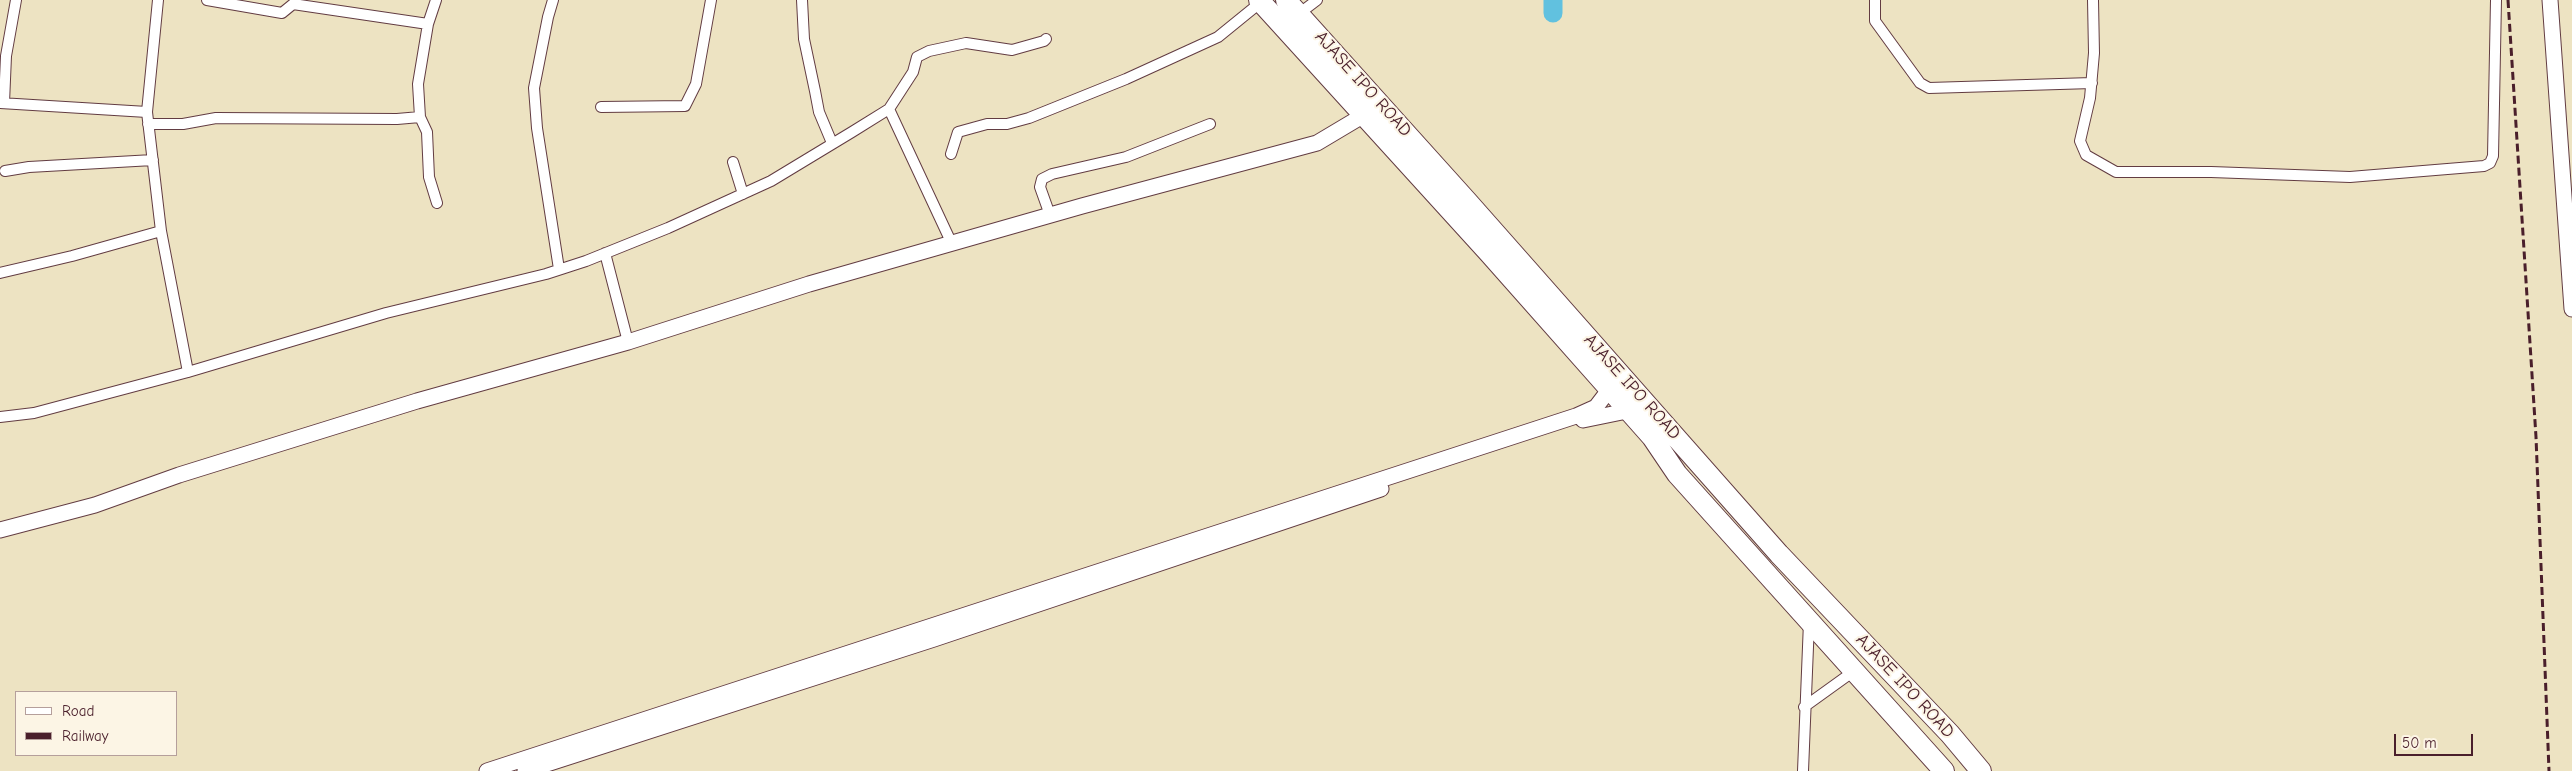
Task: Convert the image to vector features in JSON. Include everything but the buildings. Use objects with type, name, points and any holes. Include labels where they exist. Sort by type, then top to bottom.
[{"type":"highway","name":"AJASE IPO ROAD","points":[[1260,1],[1652,437],[1676,474],[1944,771]]},
{"type":"highway","name":"AJASE IPO ROAD","points":[[1293,6],[1779,554],[1950,734],[1981,771]]},
{"type":"street","points":[[16,0],[6,56],[2,103],[147,112]]},
{"type":"street","points":[[158,0],[147,112],[161,231],[188,372]]},
{"type":"street","points":[[206,0],[282,12],[293,4],[428,24]]},
{"type":"street","points":[[436,0],[428,24],[418,84],[420,117],[427,132],[429,177],[437,203]]},
{"type":"street","points":[[553,0],[534,88],[537,128],[559,269]]},
{"type":"street","points":[[601,108],[685,106],[696,84],[710,0]]},
{"type":"street","points":[[802,0],[804,40],[819,112],[832,143]]},
{"type":"street","points":[[1284,26],[1293,6],[1317,0]]},
{"type":"street","points":[[1875,0],[1875,21],[1920,83],[1929,88],[2092,83]]},
{"type":"street","points":[[2093,0],[2092,83],[2080,141],[2086,155],[2116,172],[2211,172],[2350,176],[2484,166],[2490,163],[2494,156],[2496,0]]},
{"type":"street","points":[[2550,0],[2572,309]]},
{"type":"street","points":[[951,154],[958,132],[987,124],[1007,124],[1029,118],[1126,79],[1218,37],[1260,1]]},
{"type":"street","points":[[0,417],[34,413],[188,372],[386,313],[559,269],[605,253],[668,228],[771,181],[889,109],[913,72],[917,58],[929,51],[966,43],[1012,50],[1046,39]]},
{"type":"street","points":[[889,109],[952,244]]},
{"type":"street","points":[[0,530],[95,505],[179,475],[417,401],[628,342],[809,284],[1050,215],[1317,143],[1364,115]]},
{"type":"street","points":[[148,124],[183,124],[216,118],[397,119],[420,117]]},
{"type":"street","points":[[1050,215],[1040,187],[1042,179],[1052,174],[1126,156],[1210,124]]},
{"type":"street","points":[[5,171],[28,167],[153,160]]},
{"type":"street","points":[[733,162],[743,194]]},
{"type":"street","points":[[0,273],[72,256],[161,231]]},
{"type":"street","points":[[605,253],[628,342]]},
{"type":"street","points":[[487,771],[1576,416],[1596,407],[1609,390]]},
{"type":"street","points":[[526,771],[934,639],[1584,420],[1627,411]]},
{"type":"street","points":[[1803,771],[1804,707],[1809,622]]},
{"type":"street","points":[[1804,707],[1854,671]]},
{"type":"waterway","points":[[1553,0],[1553,13]]},
{"type":"railway","points":[[2508,0],[2536,437],[2549,771]]}]
